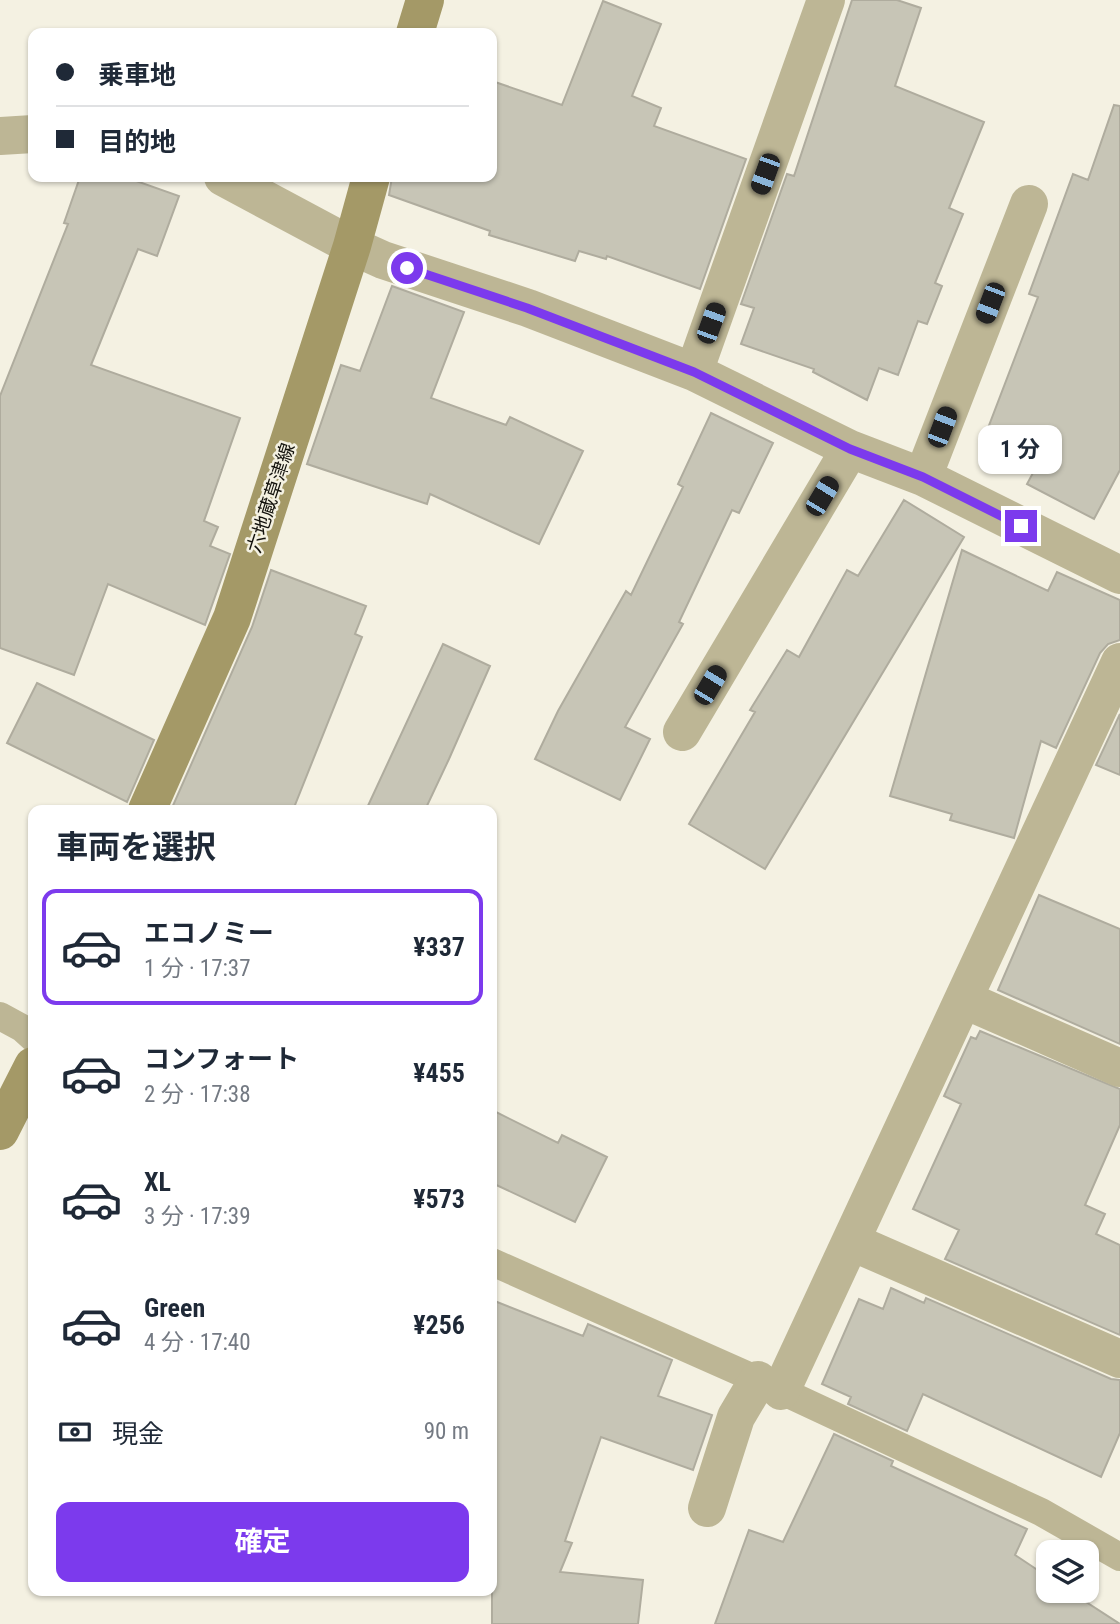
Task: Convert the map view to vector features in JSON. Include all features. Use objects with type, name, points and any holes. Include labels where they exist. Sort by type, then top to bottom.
[{"type":"main road","points":[[417,28],[425,0]]},
{"type":"main road","name":"六地蔵草津線","points":[[149,805],[232,618],[352,246],[370,182]]},
{"type":"main road","points":[[0,1131],[28,1076]]},
{"type":"street","points":[[694,372],[827,0]]},
{"type":"street","points":[[0,136],[28,134]]},
{"type":"street","points":[[232,182],[383,260],[527,308],[694,372],[850,449],[923,477],[1120,575]]},
{"type":"street","points":[[923,477],[1029,204]]},
{"type":"street","points":[[682,732],[850,449]]},
{"type":"street","points":[[707,1508],[736,1417],[769,1386],[852,1242],[1120,662]]},
{"type":"street","points":[[965,1000],[1120,1068]]},
{"type":"street","points":[[852,1242],[1120,1359]]},
{"type":"lane","points":[[0,1016],[28,1033]]},
{"type":"lane","points":[[497,1264],[769,1386],[1041,1513],[1120,1557]]},
{"type":"building","points":[[852,0],[897,0],[921,8],[895,86],[984,122],[949,208],[963,214],[935,283],[942,286],[927,324],[918,321],[898,375],[879,368],[867,400],[813,372],[814,369],[741,344],[754,308],[741,304],[787,174],[794,176]]},
{"type":"building","points":[[603,1],[661,24],[632,96],[661,108],[654,126],[746,159],[700,289],[607,256],[606,259],[579,251],[575,261],[489,235],[490,231],[389,195],[391,182],[497,182],[497,83],[562,105]]},
{"type":"building","points":[[1114,105],[1120,106],[1120,470],[1094,519],[1027,484],[1041,458],[985,436],[1038,297],[1029,294],[1073,174],[1088,180]]},
{"type":"building","points":[[78,182],[139,182],[179,196],[157,256],[138,249],[91,365],[240,418],[204,521],[218,527],[210,546],[230,554],[205,625],[108,584],[74,675],[0,648],[0,396],[68,224],[64,223]]},
{"type":"building","points":[[392,286],[464,312],[431,398],[506,425],[510,417],[583,451],[539,544],[430,494],[427,504],[307,464],[341,365],[360,371]]},
{"type":"building","points":[[711,413],[773,443],[739,513],[732,510],[679,622],[683,624],[625,727],[650,739],[620,800],[535,759],[558,711],[626,591],[631,595],[683,487],[678,484]]},
{"type":"building","points":[[904,500],[964,537],[765,869],[689,824],[755,712],[750,710],[787,650],[799,657],[847,570],[858,576]]},
{"type":"building","points":[[962,550],[1048,591],[1057,572],[1120,600],[1120,640],[1108,644],[1100,653],[1056,748],[1041,741],[1014,838],[950,820],[952,814],[890,796]]},
{"type":"building","points":[[271,570],[366,606],[355,634],[362,637],[295,805],[173,805],[252,627]]},
{"type":"building","points":[[443,644],[490,666],[427,805],[368,805]]},
{"type":"building","points":[[37,683],[154,740],[127,802],[7,743]]},
{"type":"building","points":[[1120,714],[1120,775],[1096,765]]},
{"type":"building","points":[[1039,895],[1120,929],[1120,1044],[998,990]]},
{"type":"building","points":[[980,1031],[1120,1089],[1120,1125],[1085,1205],[1105,1214],[1096,1234],[1120,1245],[1120,1335],[945,1259],[959,1230],[913,1209],[961,1104],[944,1096],[971,1037],[976,1039]]},
{"type":"building","points":[[497,1112],[558,1143],[562,1135],[607,1157],[575,1222],[497,1185]]},
{"type":"building","points":[[891,1288],[924,1303],[926,1298],[1111,1379],[1120,1380],[1120,1433],[1101,1477],[923,1394],[907,1431],[848,1404],[851,1397],[822,1384],[859,1299],[883,1309]]},
{"type":"building","points":[[497,1302],[583,1336],[588,1324],[672,1360],[658,1396],[712,1415],[693,1470],[601,1437],[565,1541],[572,1543],[560,1572],[643,1580],[638,1624],[492,1624],[492,1596],[497,1596]]},
{"type":"building","points":[[834,1434],[893,1461],[891,1466],[1027,1529],[1015,1555],[1036,1569],[1036,1603],[1088,1603],[1120,1624],[715,1624],[749,1530],[783,1542]]},
{"type":"route","points":[[407,268],[527,308],[694,372],[850,449],[923,477],[1021,526]]}]
